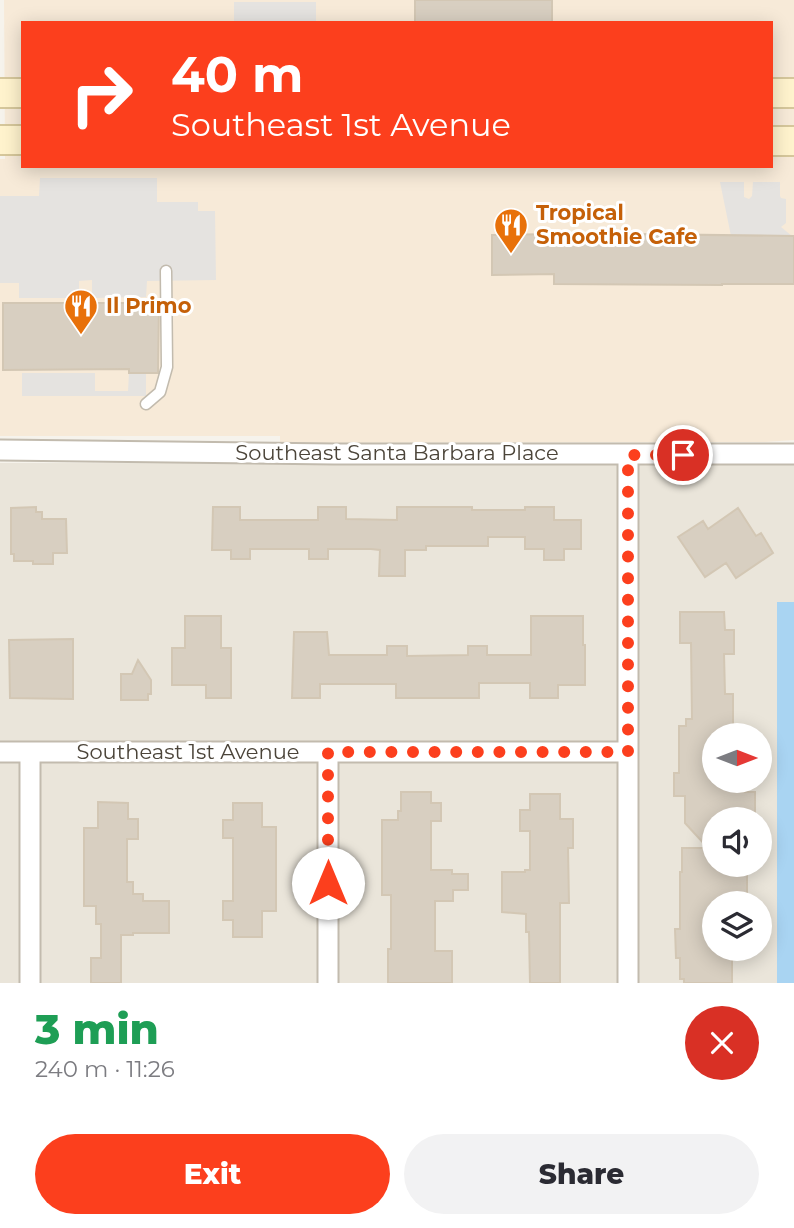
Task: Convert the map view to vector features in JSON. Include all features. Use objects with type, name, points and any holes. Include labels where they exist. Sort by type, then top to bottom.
[{"type":"main road","points":[[0,93],[21,93]]},
{"type":"main road","points":[[773,93],[794,93]]},
{"type":"main road","points":[[0,141],[21,140]]},
{"type":"main road","points":[[773,141],[794,141]]},
{"type":"street","name":"Southeast Santa Barbara Place","points":[[0,450],[794,454]]},
{"type":"street","points":[[628,455],[628,983]]},
{"type":"street","name":"Southeast 1st Avenue","points":[[0,752],[628,752]]},
{"type":"street","points":[[30,752],[30,983]]},
{"type":"street","points":[[328,752],[328,983]]},
{"type":"lane","points":[[146,404],[160,392],[167,367],[166,271]]},
{"type":"shaded area","points":[[4,0],[794,0],[794,440],[280,443],[280,436],[0,436],[0,159],[5,159]]},
{"type":"shaded area","points":[[234,2],[316,2],[316,21],[234,21]]},
{"type":"shaded area","points":[[40,178],[157,178],[157,202],[198,202],[198,211],[215,211],[216,280],[147,281],[146,297],[95,298],[92,298],[92,280],[79,281],[79,298],[19,298],[19,283],[0,283],[0,196],[39,196]]},
{"type":"shaded area","points":[[720,182],[744,182],[744,197],[749,199],[752,196],[753,182],[780,182],[780,196],[786,199],[786,223],[781,227],[792,236],[731,236]]},
{"type":"shaded area","points":[[22,373],[95,373],[95,391],[128,391],[129,373],[146,373],[146,396],[22,396]]},
{"type":"shaded area","points":[[0,463],[794,464],[794,602],[777,603],[777,983],[0,983]]},
{"type":"water","points":[[777,602],[794,602],[794,983],[777,983]]},
{"type":"building","points":[[415,0],[552,0],[552,21],[415,21]]},
{"type":"building","points":[[554,233],[794,236],[794,284],[554,284],[554,274],[492,275],[492,235]]},
{"type":"building","points":[[3,303],[159,303],[158,373],[129,373],[129,369],[3,370]]},
{"type":"building","points":[[36,507],[36,512],[42,512],[42,519],[66,519],[67,553],[53,553],[53,564],[14,561],[14,554],[11,554],[11,508]]},
{"type":"building","points":[[213,507],[240,507],[240,520],[318,520],[318,507],[346,507],[346,519],[397,520],[397,507],[525,510],[525,507],[554,507],[554,520],[581,520],[581,549],[564,549],[564,560],[544,560],[544,549],[525,549],[525,537],[488,537],[488,546],[426,546],[426,550],[405,550],[405,576],[379,576],[380,550],[328,549],[328,559],[309,559],[309,549],[250,549],[250,559],[231,559],[231,550],[212,550]]},
{"type":"building","points":[[738,508],[756,536],[761,533],[773,553],[736,578],[726,563],[705,577],[678,537],[703,521],[708,529]]},
{"type":"building","points":[[680,612],[724,612],[725,630],[734,630],[734,654],[724,654],[725,694],[733,694],[733,723],[702,723],[702,793],[755,793],[755,807],[702,807],[702,841],[685,823],[685,796],[674,796],[674,773],[679,773],[679,726],[686,726],[686,719],[692,719],[691,643],[680,643]]},
{"type":"building","points":[[185,616],[221,616],[221,648],[231,648],[231,698],[206,698],[206,685],[172,685],[172,648],[185,648]]},
{"type":"building","points":[[531,616],[583,616],[585,685],[558,685],[558,698],[530,698],[530,683],[479,683],[479,698],[396,698],[396,684],[320,684],[320,698],[292,698],[294,632],[327,632],[329,655],[387,655],[387,646],[407,646],[407,656],[468,655],[468,646],[487,646],[487,655],[531,655]]},
{"type":"building","points":[[73,639],[73,699],[10,698],[9,640]]},
{"type":"building","points":[[138,660],[151,680],[151,694],[148,694],[148,700],[121,700],[121,674],[132,674]]},
{"type":"building","points":[[401,792],[431,792],[431,803],[441,803],[441,821],[431,821],[431,870],[452,870],[452,874],[468,874],[468,890],[453,890],[453,901],[435,901],[435,951],[452,951],[452,983],[388,983],[391,895],[382,895],[382,820],[398,820]]},
{"type":"building","points":[[530,794],[560,794],[560,819],[573,819],[573,848],[568,848],[569,903],[560,903],[560,983],[530,983],[526,914],[502,912],[502,872],[530,870],[530,831],[520,831],[520,810],[530,810]]},
{"type":"building","points":[[98,802],[128,803],[128,819],[138,819],[138,839],[127,839],[127,882],[133,882],[133,894],[143,894],[143,901],[169,901],[169,933],[121,935],[121,983],[91,983],[91,958],[101,958],[101,924],[96,924],[96,906],[84,906],[84,828],[98,828]]},
{"type":"building","points":[[233,803],[262,803],[262,827],[276,827],[276,911],[262,911],[262,937],[233,937],[233,920],[223,920],[223,901],[233,901],[233,838],[223,838],[223,820],[233,820]]},
{"type":"building","points":[[682,848],[702,848],[702,877],[747,877],[747,891],[702,891],[702,961],[732,961],[732,983],[684,983],[684,979],[680,979],[675,929],[680,929]]},
{"type":"place","name":"Tropical Smoothie Cafe","points":[[511,255]]},
{"type":"place","name":"Il Primo","points":[[81,336]]},
{"type":"route","points":[[328,883],[328,752],[628,752],[628,455],[683,455]]}]
